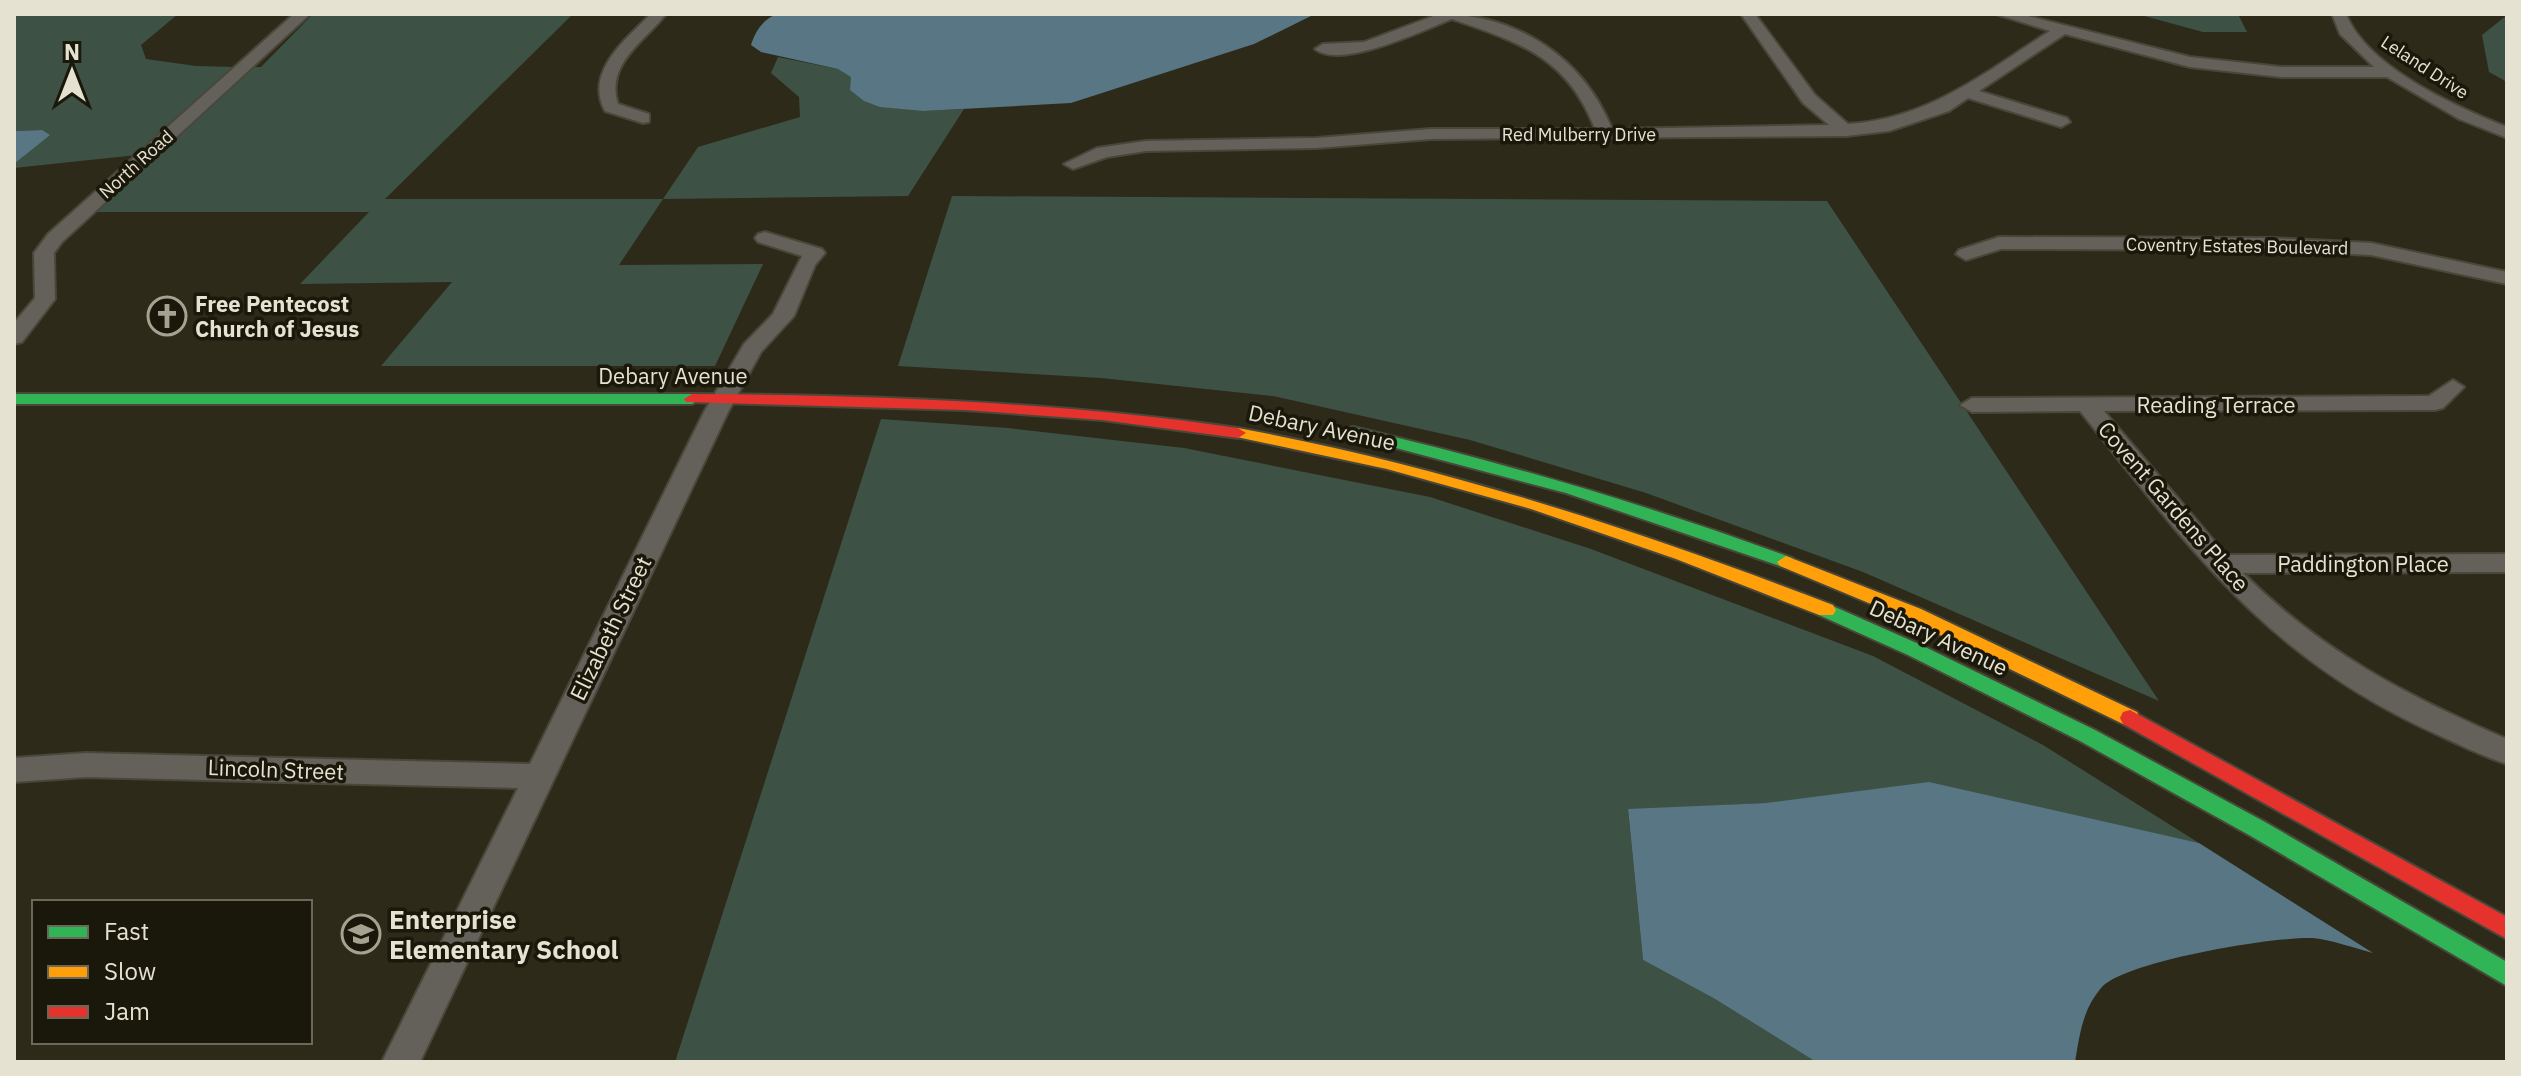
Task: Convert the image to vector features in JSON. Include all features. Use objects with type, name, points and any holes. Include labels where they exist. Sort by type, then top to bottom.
[{"type":"main road","name":"Debary Avenue","points":[[14,399],[734,383],[869,399],[994,404],[1161,421],[1273,440],[1419,471],[1566,513],[1711,563],[1934,658],[2077,729],[2299,853],[2507,975]]},
{"type":"main road","name":"Debary Avenue","points":[[1329,427],[1428,447],[1571,487],[1716,536],[1917,616],[2089,697],[2507,929]]},
{"type":"street","name":"North Road","points":[[14,337],[45,299],[44,253],[55,238],[303,14]]},
{"type":"street","points":[[643,118],[611,107],[604,93],[607,76],[616,63],[659,14]]},
{"type":"street","points":[[1323,49],[1366,47],[1452,14],[1531,43],[1566,64],[1590,94],[1606,134]]},
{"type":"street","points":[[1748,14],[1809,99],[1846,131]]},
{"type":"street","points":[[2003,14],[2159,56],[2216,66],[2281,72],[2393,72]]},
{"type":"street","name":"Leland Drive","points":[[2339,14],[2339,23],[2361,48],[2393,72],[2457,113],[2507,133]]},
{"type":"street","name":"Red Mulberry Drive","points":[[1073,164],[1103,152],[1146,146],[1316,143],[1431,134],[1846,131],[1915,119],[1967,92],[2061,30]]},
{"type":"street","points":[[1967,92],[2061,122]]},
{"type":"street","name":"Elizabeth Street","points":[[401,1062],[734,383],[752,349],[783,316],[806,264],[815,253],[765,238]]},
{"type":"street","name":"Coventry Estates Boulevard","points":[[1966,254],[1999,243],[2270,244],[2371,249],[2505,274]]},
{"type":"street","name":"Reading Terrace","points":[[1972,405],[2435,403],[2453,387]]},
{"type":"street","name":"Covent Gardens Place","points":[[2087,405],[2219,564],[2323,659],[2425,716],[2507,752]]},
{"type":"street","name":"Paddington Place","points":[[2219,564],[2507,563]]},
{"type":"street","name":"Lincoln Street","points":[[14,770],[86,765],[539,776]]},
{"type":"green space","points":[[14,14],[178,14],[141,45],[146,59],[196,66],[236,67],[137,155],[14,168],[42,130],[14,131]]},
{"type":"green space","points":[[313,14],[573,14],[385,199],[663,199],[619,265],[763,264],[715,366],[381,366],[452,282],[300,284],[369,212],[92,212],[251,67],[261,67]]},
{"type":"green space","points":[[2137,14],[2238,14],[2247,32],[2203,32]]},
{"type":"green space","points":[[2507,15],[2507,82],[2489,72],[2482,35]]},
{"type":"green space","points":[[778,57],[838,69],[924,111],[964,109],[908,196],[663,199],[698,147],[800,117],[799,97],[771,73]]},
{"type":"green space","points":[[952,196],[1827,201],[2159,701],[1863,572],[1646,493],[1470,440],[1273,396],[1101,378],[898,366]]},
{"type":"green space","points":[[881,419],[1008,428],[1184,448],[1430,497],[1591,549],[1873,656],[2043,745],[2199,843],[2087,819],[1766,803],[1628,810],[1643,960],[1715,999],[1816,1062],[675,1062]]},
{"type":"water","points":[[779,14],[1315,14],[1254,44],[1071,103],[924,111],[880,107],[864,101],[850,90],[851,77],[838,69],[761,52],[751,45],[761,26]]},
{"type":"water","points":[[42,130],[50,135],[14,164],[14,131]]},
{"type":"water","points":[[1929,782],[2199,843],[2373,953],[2320,939],[2294,938],[2202,952],[2139,969],[2115,978],[2101,988],[2083,1023],[2075,1062],[1816,1062],[1715,999],[1643,960],[1628,809],[1766,803]]},
{"type":"traffic: fast","points":[[14,399],[692,399]]},
{"type":"traffic: fast","points":[[1353,432],[1572,490],[1786,562]]},
{"type":"traffic: fast","points":[[1826,610],[2088,736],[2257,829],[2507,975]]},
{"type":"traffic: slow","points":[[1238,433],[1389,464],[1537,505],[1683,555],[1826,610]]},
{"type":"traffic: slow","points":[[1786,562],[1914,614],[2130,718]]},
{"type":"traffic: jam","points":[[692,399],[829,400],[1034,409],[1238,433]]},
{"type":"traffic: jam","points":[[2130,718],[2507,929]]},
{"type":"place","name":"Free Pentecost Church of Jesus","points":[[167,316]]},
{"type":"place","name":"Enterprise Elementary School","points":[[361,934]]}]
